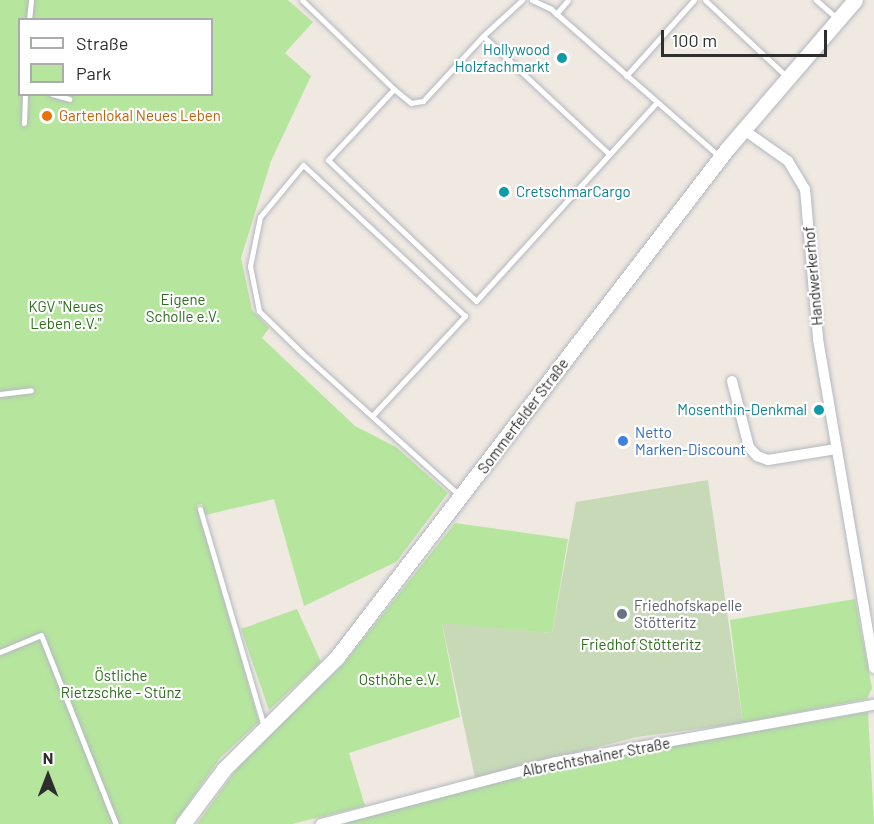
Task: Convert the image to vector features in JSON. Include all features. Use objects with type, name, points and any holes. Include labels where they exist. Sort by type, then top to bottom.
[{"type":"main road","name":"Sommerfelder Straße","points":[[183,824],[224,769],[337,657],[721,158],[855,0]]},
{"type":"street","name":"Handwerkerhof","points":[[744,129],[788,161],[805,189],[818,339],[874,668]]},
{"type":"street","points":[[732,381],[748,447],[757,456],[768,460],[836,449]]},
{"type":"street","name":"Albrechtshainer Straße","points":[[321,824],[556,762],[874,705]]},
{"type":"lane","points":[[29,18],[31,0]]},
{"type":"lane","points":[[302,0],[411,103],[423,101],[483,36],[522,0]]},
{"type":"lane","points":[[532,0],[556,14],[721,158]]},
{"type":"lane","points":[[556,14],[568,0]]},
{"type":"lane","points":[[626,76],[694,0]]},
{"type":"lane","points":[[705,0],[788,78]]},
{"type":"lane","points":[[816,0],[838,19]]},
{"type":"lane","points":[[483,36],[609,154]]},
{"type":"lane","points":[[394,89],[328,160],[476,301],[656,103]]},
{"type":"lane","points":[[24,123],[25,96]]},
{"type":"lane","points":[[59,96],[69,99]]},
{"type":"lane","points":[[372,416],[465,316],[303,165],[260,217],[250,266],[259,311],[372,416],[461,497]]},
{"type":"lane","points":[[0,393],[31,390]]},
{"type":"lane","points":[[200,509],[265,728]]},
{"type":"lane","points":[[0,652],[41,635],[116,824]]},
{"type":"green space","name":"Östliche Rietzschke - Stünz","points":[[0,0],[288,0],[313,22],[285,53],[311,76],[271,161],[241,258],[252,310],[269,328],[262,338],[355,426],[396,447],[448,493],[396,562],[304,606],[274,499],[205,515],[202,504],[197,505],[259,722],[220,758],[174,824],[0,824]]},
{"type":"green space","name":"Friedhof Stötteritz","points":[[708,480],[743,723],[637,737],[475,778],[442,623],[552,633],[576,502]]},
{"type":"green space","name":"Osthöhe e.V.","points":[[455,523],[568,539],[552,633],[442,624],[460,717],[349,753],[365,806],[292,824],[197,824],[238,767],[345,662]]},
{"type":"green space","points":[[855,599],[872,688],[867,699],[743,723],[730,620]]},
{"type":"green space","points":[[297,609],[321,662],[269,710],[241,629]]},
{"type":"green space","points":[[868,712],[874,824],[342,824],[556,766]]},
{"type":"place","name":"Hollywood Holzfachmarkt","points":[[562,58]]},
{"type":"place","name":"Gartenlokal Neues Leben","points":[[47,116]]},
{"type":"place","name":"CretschmarCargo","points":[[504,192]]},
{"type":"place","name":"Mosenthin-Denkmal","points":[[819,410]]},
{"type":"place","name":"Netto Marken-Discount","points":[[623,441]]},
{"type":"place","name":"Friedhofskapelle Stötteritz","points":[[622,614]]},
{"type":"park label","name":"Eigene Scholle e.V.","points":[[183,308]]},
{"type":"park label","name":"KGV \"Neues Leben e.V.\"","points":[[66,314]]}]
